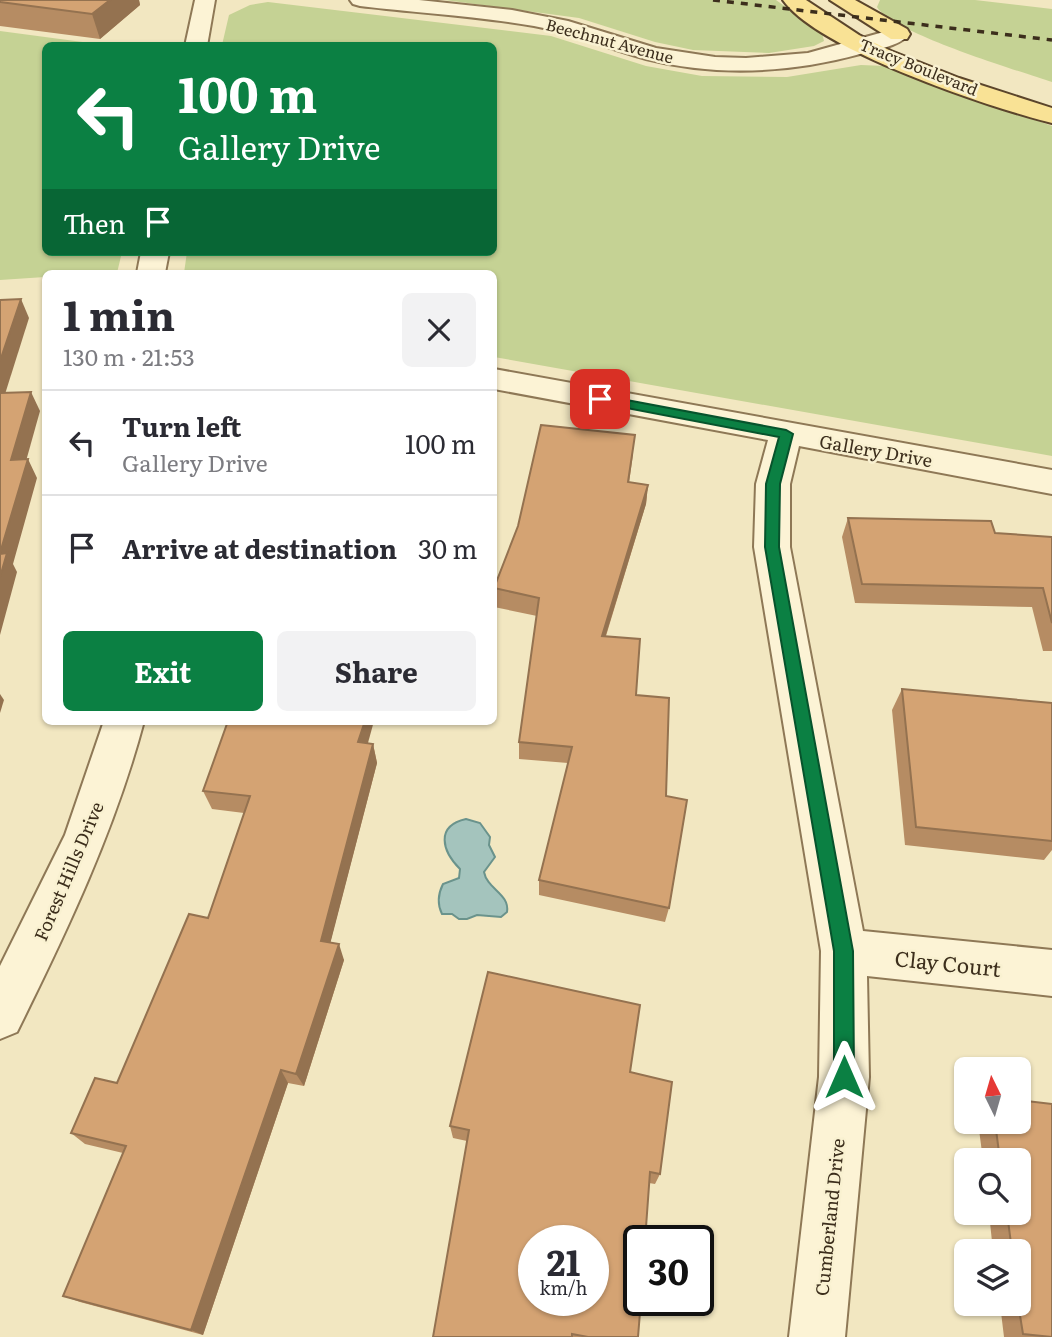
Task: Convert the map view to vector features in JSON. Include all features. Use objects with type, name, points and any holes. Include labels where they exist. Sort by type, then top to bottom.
[{"type":"main road","name":"Tracy Boulevard","points":[[793,0],[831,28],[866,46],[932,74],[1052,116]]},
{"type":"main road","name":"Tracy Boulevard","points":[[840,0],[922,45]]},
{"type":"street","points":[[197,42],[205,0]]},
{"type":"street","name":"Beechnut Avenue","points":[[360,0],[560,25],[650,53],[700,62],[784,64],[842,54],[898,34]]},
{"type":"street","name":"Gallery Drive","points":[[497,380],[1052,482]]},
{"type":"street","name":"Cumberland Drive","points":[[786,434],[773,484],[772,547],[844,951],[844,1077],[817,1337]]},
{"type":"street","name":"Forest Hills Drive","points":[[0,1016],[72,867],[101,794],[123,725]]},
{"type":"street","name":"Clay Court","points":[[844,951],[1052,973]]},
{"type":"green space","points":[[445,0],[776,0],[822,33],[824,41],[814,46],[769,53],[693,50],[655,42],[579,18]]},
{"type":"green space","points":[[880,0],[975,0],[1052,9],[1052,82],[958,50],[906,28],[887,17],[877,7]]},
{"type":"green space","points":[[268,2],[551,36],[646,66],[702,76],[787,77],[861,65],[885,66],[1052,126],[1052,456],[497,358],[497,270],[184,270],[186,256],[497,256],[497,42],[223,42],[229,15],[250,5]]},
{"type":"green space","points":[[0,31],[82,42],[42,42],[42,256],[121,256],[118,270],[42,270],[42,277],[0,280]]},
{"type":"water","points":[[466,819],[480,823],[490,837],[489,845],[495,857],[484,872],[507,906],[507,912],[501,917],[477,915],[459,919],[452,914],[442,914],[440,910],[439,899],[443,884],[459,878],[460,869],[449,855],[446,833],[456,822]]},
{"type":"building","points":[[0,0],[110,0],[92,14]]},
{"type":"building","points":[[21,299],[0,361],[0,300]]},
{"type":"building","points":[[31,392],[11,460],[28,459],[0,553],[0,393]]},
{"type":"building","points":[[541,425],[635,435],[628,482],[648,485],[602,636],[640,639],[636,695],[669,698],[666,796],[687,800],[669,908],[539,880],[572,747],[519,742],[539,598],[497,589],[497,580],[518,526]]},
{"type":"building","points":[[848,518],[991,521],[995,533],[1052,537],[1052,623],[1043,588],[862,584]]},
{"type":"building","points":[[7,553],[0,577],[0,554]]},
{"type":"building","points":[[902,689],[1052,703],[1052,841],[916,827]]},
{"type":"building","points":[[227,725],[364,725],[358,742],[373,744],[321,941],[339,944],[296,1074],[281,1070],[191,1330],[63,1296],[126,1146],[71,1133],[95,1078],[117,1083],[189,914],[208,918],[250,796],[203,791]]},
{"type":"building","points":[[488,972],[640,1005],[630,1072],[672,1082],[660,1174],[650,1172],[646,1225],[623,1225],[623,1316],[640,1316],[638,1337],[588,1337],[572,1334],[572,1337],[433,1337],[469,1130],[450,1126]]},
{"type":"building","points":[[1031,1102],[1052,1104],[1052,1337],[1023,1334],[1020,1316],[1031,1316],[1031,1239],[1010,1239],[1009,1225],[1031,1225],[1031,1148],[998,1148],[997,1134],[1031,1134]]},
{"type":"railway","points":[[713,0],[1052,40]]},
{"type":"route","points":[[600,399],[786,434],[773,484],[772,547],[844,951],[844,1077]]}]
